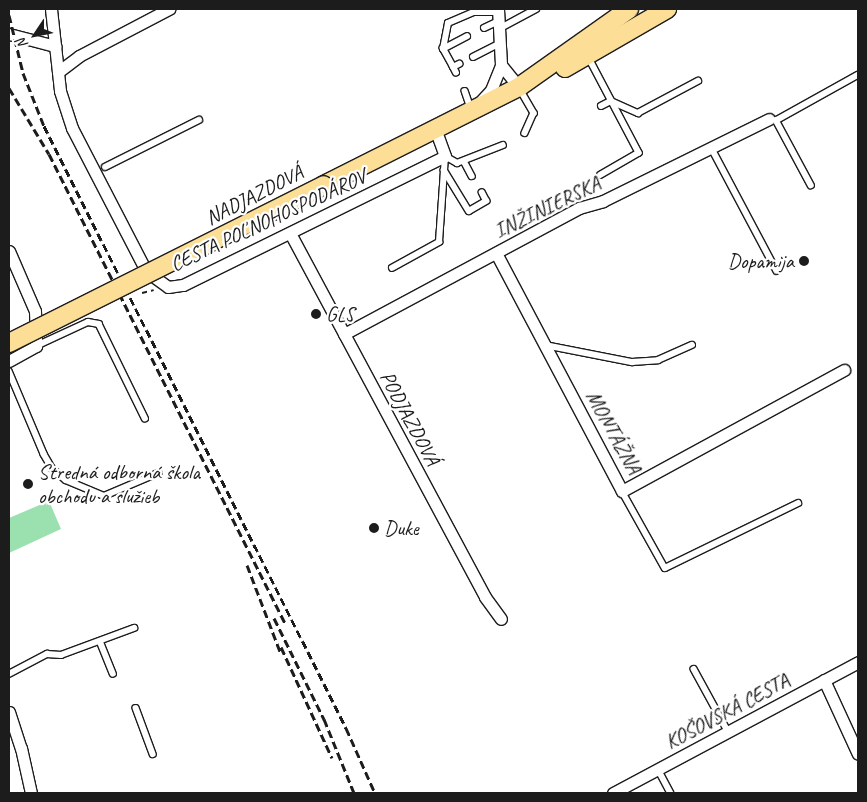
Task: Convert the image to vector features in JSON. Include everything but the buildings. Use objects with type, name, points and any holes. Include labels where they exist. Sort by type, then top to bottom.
[{"type":"main road","name":"NADJAZDOVÁ","points":[[9,342],[435,129],[519,88],[553,75],[629,9]]},
{"type":"main road","name":"NADJAZDOVÁ","points":[[584,48],[667,9]]},
{"type":"street","name":"CESTA POĽNOHOSPODÁROV","points":[[51,9],[58,72],[66,112],[95,173],[146,271],[168,287],[183,285],[445,156]]},
{"type":"street","points":[[58,72],[79,56],[169,9]]},
{"type":"street","points":[[472,111],[491,90],[501,65],[498,17]]},
{"type":"street","points":[[9,34],[55,46]]},
{"type":"street","points":[[501,65],[519,88]]},
{"type":"street","name":"INŽINIERSKA","points":[[344,334],[579,208],[603,201],[710,145],[773,119]]},
{"type":"street","points":[[435,129],[445,156]]},
{"type":"street","name":"PODJAZDOVÁ","points":[[290,233],[485,597],[501,619]]},
{"type":"street","points":[[9,252],[28,287],[35,311],[36,346],[9,361]]},
{"type":"street","name":"MONTÁŽNA","points":[[496,253],[622,491],[844,370]]},
{"type":"street","name":"KOŠOVSKÁ CESTA","points":[[613,793],[858,662]]},
{"type":"street","points":[[824,680],[858,754]]},
{"type":"street","points":[[9,712],[21,748],[31,793]]},
{"type":"lane","points":[[459,64],[454,70],[443,49],[448,23],[474,12],[498,17],[536,9]]},
{"type":"lane","points":[[484,28],[498,17]]},
{"type":"lane","points":[[443,49],[467,36]]},
{"type":"lane","points":[[473,57],[500,43]]},
{"type":"lane","points":[[584,48],[639,153],[601,175]]},
{"type":"lane","points":[[811,184],[773,119],[858,75]]},
{"type":"lane","points":[[611,101],[638,113],[698,81]]},
{"type":"lane","points":[[519,88],[534,112],[525,133]]},
{"type":"lane","points":[[465,91],[472,111]]},
{"type":"lane","points":[[601,106],[611,101]]},
{"type":"lane","points":[[105,168],[199,120]]},
{"type":"lane","points":[[392,268],[439,242],[445,156],[457,163],[503,145]]},
{"type":"lane","points":[[710,145],[777,271]]},
{"type":"lane","points":[[464,161],[472,176]]},
{"type":"lane","points":[[444,170],[469,211],[486,201],[482,193]]},
{"type":"lane","points":[[36,346],[88,322],[99,324],[145,418]]},
{"type":"lane","points":[[545,345],[632,362],[658,360],[692,345]]},
{"type":"lane","points":[[9,371],[47,461],[66,480],[104,496],[158,474]]},
{"type":"lane","points":[[622,491],[665,568],[798,503]]},
{"type":"lane","points":[[9,674],[47,654],[61,655],[134,628]]},
{"type":"lane","points":[[100,641],[113,674]]},
{"type":"lane","points":[[694,669],[728,731]]},
{"type":"lane","points":[[136,708],[153,754]]},
{"type":"lane","points":[[658,769],[671,793]]},
{"type":"path","points":[[134,294],[168,287]]},
{"type":"green space","points":[[49,501],[61,529],[9,553],[9,518]]},
{"type":"railway","points":[[9,15],[23,73],[44,126],[346,728],[375,793]]},
{"type":"railway","points":[[9,88],[49,154],[286,625]]},
{"type":"railway","points":[[247,565],[281,654]]},
{"type":"railway","points":[[274,618],[324,719],[354,793]]},
{"type":"railway","points":[[281,647],[332,758]]},
{"type":"place","name":"Dopamija","points":[[804,261]]},
{"type":"place","name":"GLS","points":[[316,314]]},
{"type":"place","name":"Stredná odborná škola obchodu a služieb","points":[[28,484]]},
{"type":"place","name":"Duke","points":[[374,528]]}]
